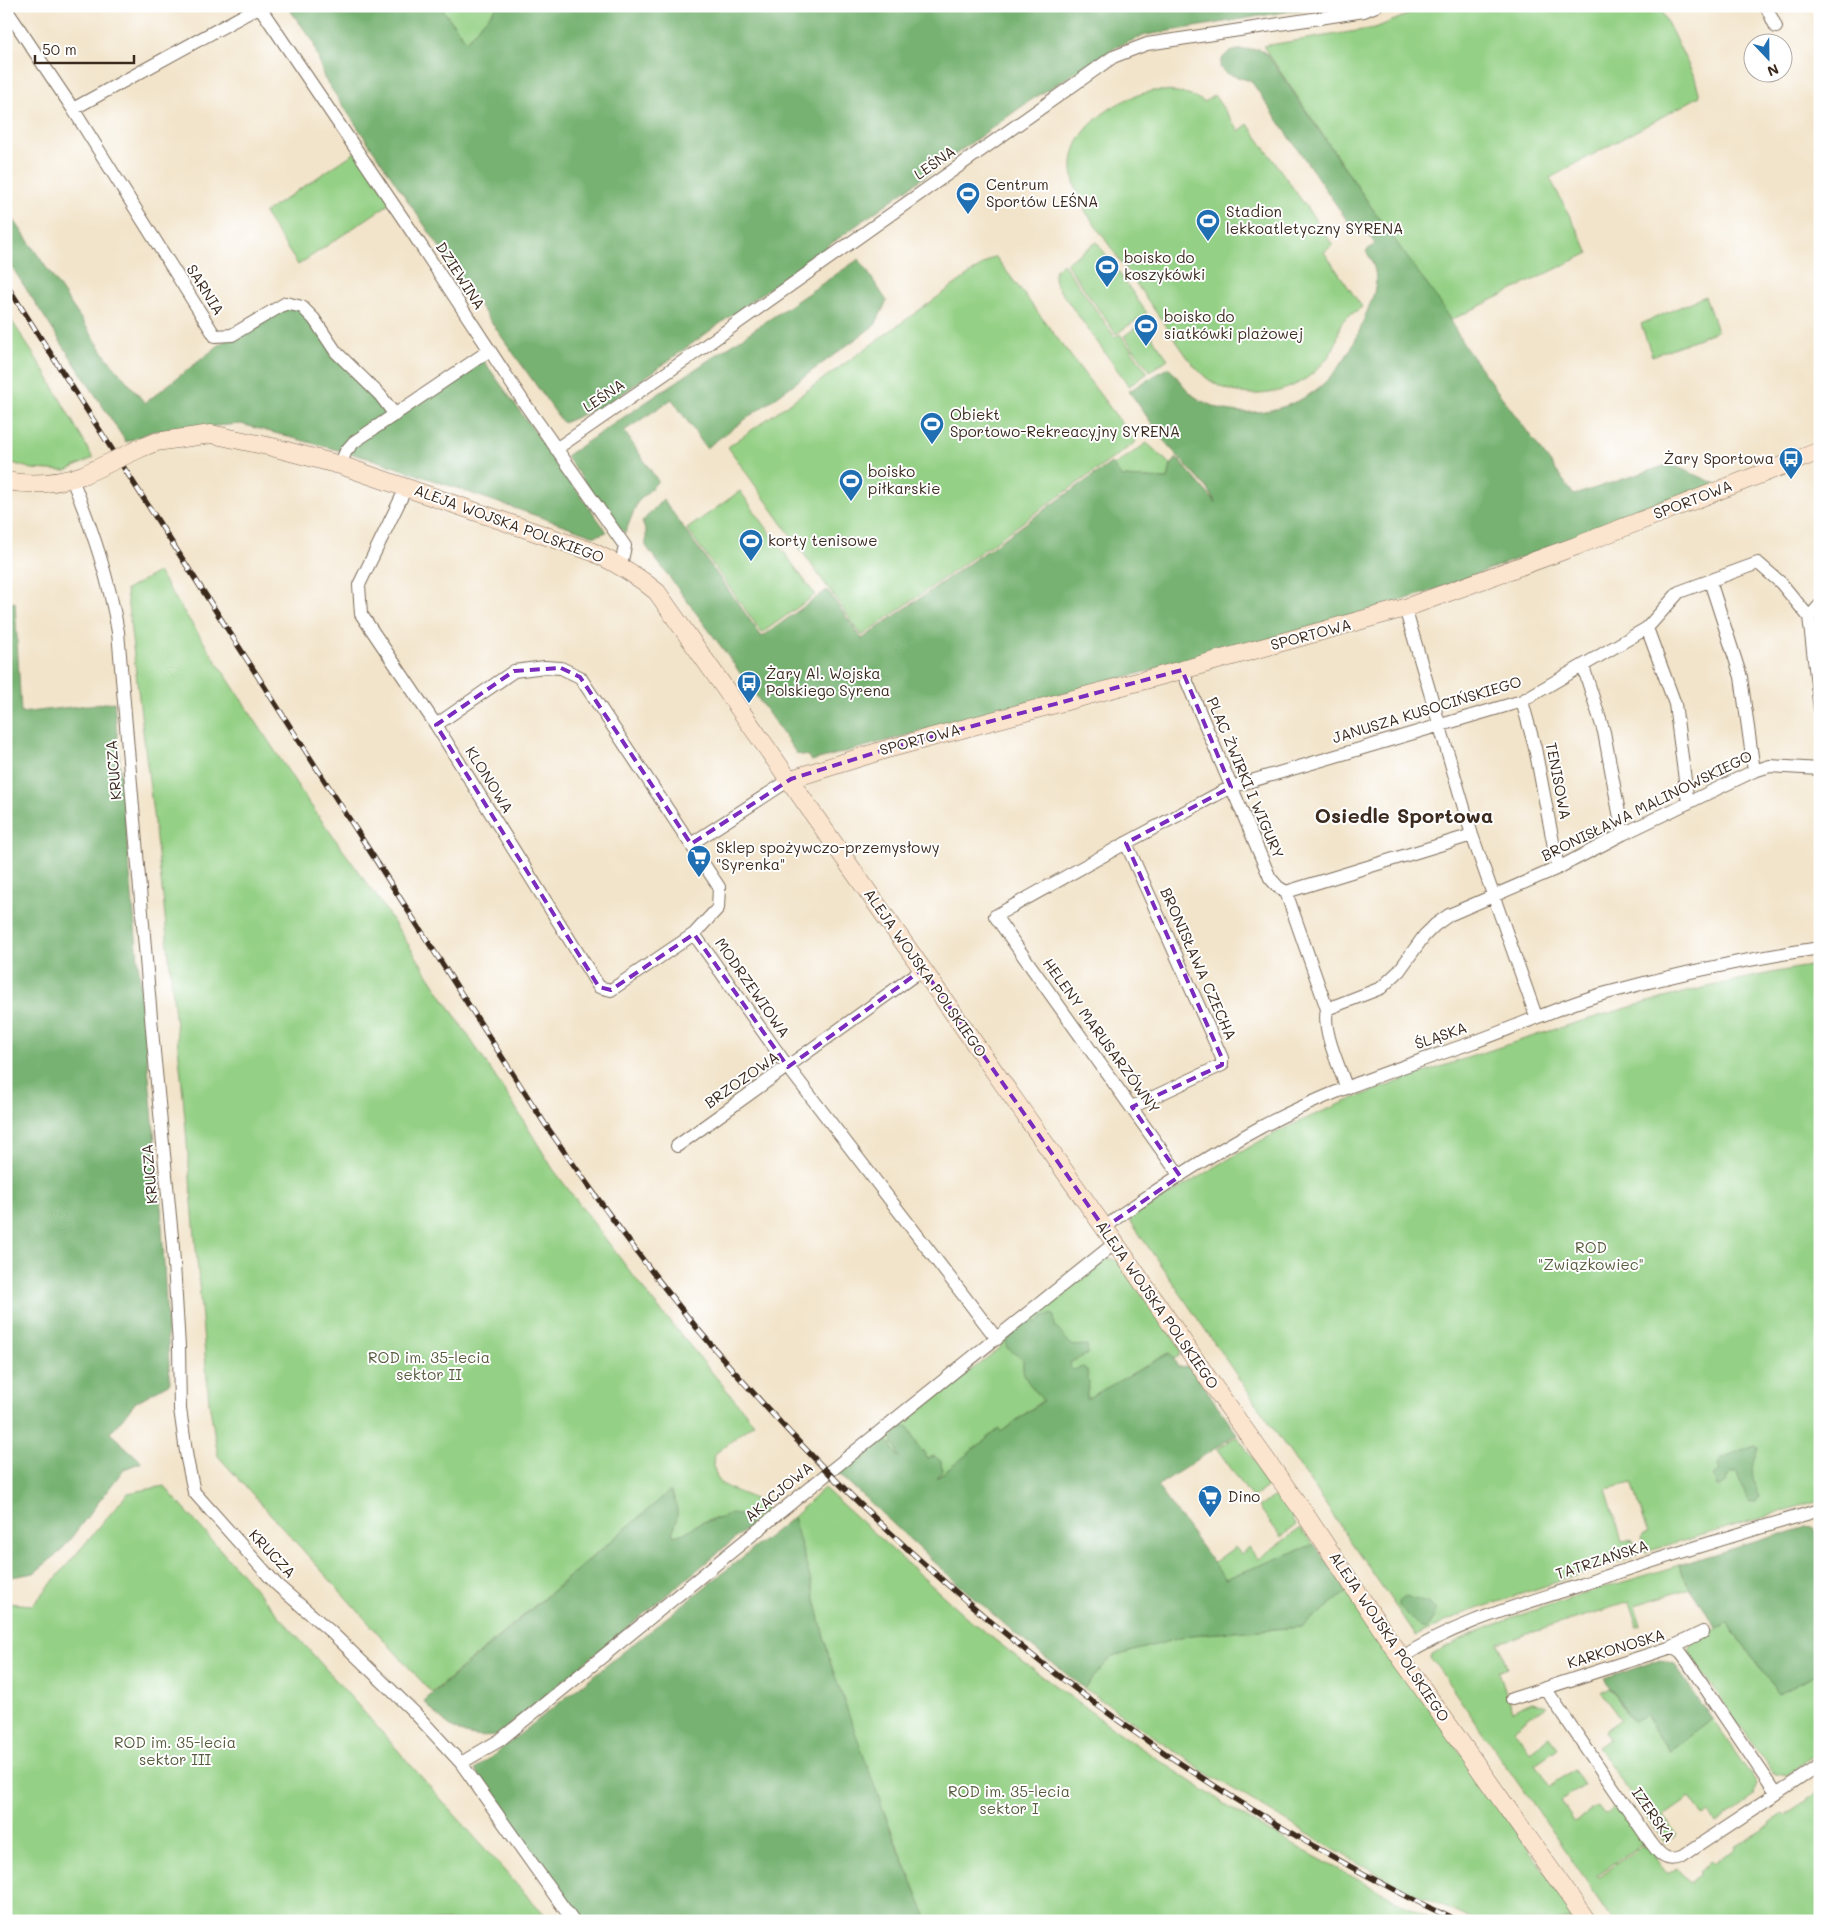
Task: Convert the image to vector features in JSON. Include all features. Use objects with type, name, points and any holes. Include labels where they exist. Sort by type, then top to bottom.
[{"type":"street","name":"LEŚNA","points":[[556,449],[685,360],[1113,56],[1147,44],[1350,13],[1376,6]]},
{"type":"street","points":[[1766,6],[1776,27]]},
{"type":"street","name":"DZIEWINA","points":[[259,7],[410,229],[556,449],[625,546],[621,565]]},
{"type":"street","points":[[73,109],[259,7]]},
{"type":"street","name":"SARNIA","points":[[6,9],[73,109],[215,336],[232,335],[286,303],[302,307],[314,319],[336,352],[380,395],[395,415]]},
{"type":"street","points":[[340,465],[348,448],[490,350]]},
{"type":"street","name":"ALEJA WOJSKA POLSKIEGO","points":[[6,481],[21,484],[46,484],[77,477],[156,442],[211,434],[272,446],[340,465],[593,552],[621,565],[657,592],[791,779],[811,812],[1305,1514],[1401,1658],[1587,1921]]},
{"type":"street","name":"SPORTOWA","points":[[791,779],[886,749],[1405,608],[1576,546],[1820,451]]},
{"type":"street","name":"KRUCZA","points":[[77,477],[113,598],[118,632],[173,1247],[179,1347],[180,1409],[187,1460],[194,1492],[276,1584],[330,1631],[414,1712],[461,1763],[573,1921]]},
{"type":"street","name":"KLONOWA","points":[[406,488],[359,585],[361,614],[436,725],[599,987],[612,990],[694,934]]},
{"type":"street","name":"JANUSZA KUSOCIŃSKIEGO","points":[[995,916],[1231,786],[1522,701],[1647,628],[1679,592],[1758,563],[1781,583],[1809,617]]},
{"type":"street","points":[[1710,581],[1741,678],[1754,771]]},
{"type":"street","points":[[1820,605],[1809,617],[1820,710]]},
{"type":"street","points":[[1405,608],[1472,835],[1536,1016]]},
{"type":"street","points":[[1647,628],[1675,704],[1688,803]]},
{"type":"street","points":[[1583,666],[1604,732],[1623,834]]},
{"type":"street","name":"MODRZEWIOWA","points":[[436,725],[514,671],[546,667],[561,668],[580,678],[719,887],[718,908],[694,934],[788,1067],[997,1339]]},
{"type":"street","name":"PLAC ŻWIRKI I WIGURY","points":[[1182,670],[1270,878],[1278,887],[1286,892],[1327,1010],[1325,1019],[1327,1029],[1346,1087]]},
{"type":"street","name":"TENISOWA","points":[[1522,701],[1535,748],[1558,868]]},
{"type":"street","name":"BRONISŁAWA MALINOWSKIEGO","points":[[1327,1010],[1381,988],[1399,971],[1434,925],[1449,916],[1558,868],[1623,834],[1754,771],[1770,766],[1820,769]]},
{"type":"street","points":[[691,844],[791,779]]},
{"type":"street","points":[[1286,892],[1472,835]]},
{"type":"street","name":"BRONISŁAWA CZECHA","points":[[1126,843],[1222,1058],[1222,1064],[1132,1107]]},
{"type":"street","name":"HELENY MARUSARZÓWNY","points":[[995,916],[1180,1176]]},
{"type":"street","name":"ŚLĄSKA","points":[[1104,1228],[1180,1176],[1261,1127],[1346,1087],[1483,1038],[1536,1016],[1598,995],[1765,956],[1820,948]]},
{"type":"street","name":"BRZOZOWA","points":[[677,1146],[922,969]]},
{"type":"street","name":"AKACJOWA","points":[[461,1763],[500,1740],[828,1473],[1115,1243]]},
{"type":"street","name":"TATRZAŃSKA","points":[[1401,1658],[1429,1641],[1486,1616],[1663,1557],[1820,1510]]},
{"type":"street","points":[[1672,1647],[1703,1632]]},
{"type":"street","name":"KARKONOSKA","points":[[1512,1699],[1672,1647],[1687,1660],[1776,1793]]},
{"type":"street","name":"IZERSKA","points":[[1545,1688],[1661,1856],[1673,1860],[1681,1857],[1820,1765]]},
{"type":"highlighted area","points":[[561,668],[580,677],[691,844],[791,779],[887,749],[1182,670],[1231,787],[1126,843],[1222,1058],[1222,1065],[1132,1107],[1180,1176],[1104,1228],[923,969],[788,1067],[694,934],[611,990],[599,987],[436,725],[514,671]]},
{"type":"green space","points":[[287,6],[440,6],[466,41],[498,6],[1321,6],[1146,35],[1118,46],[1028,102],[611,402],[563,423],[477,302],[324,78],[313,41]]},
{"type":"green space","points":[[440,6],[498,6],[466,41]]},
{"type":"green space","points":[[1429,6],[1659,6],[1695,78],[1700,96],[1550,178],[1589,253],[1451,320],[1376,214],[1263,46],[1375,28]]},
{"type":"green space","points":[[1259,49],[1267,54],[1376,214],[1441,304],[1465,347],[1574,495],[1670,464],[1717,484],[1426,593],[1302,630],[811,761],[808,756],[797,754],[726,653],[646,546],[646,532],[642,522],[663,499],[762,637],[827,590],[862,639],[1111,463],[1122,477],[1168,479],[1171,465],[1177,458],[1216,503],[1208,489],[1164,441],[1129,391],[1169,367],[1194,396],[1210,405],[1227,410],[1263,411],[1298,401],[1314,392],[1345,359],[1354,344],[1371,301],[1376,277],[1366,251],[1375,244],[1363,226],[1355,232],[1251,81],[1225,73],[1220,67],[1225,56],[1229,53],[1240,50]]},
{"type":"green space","points":[[1153,91],[1179,93],[1205,102],[1214,95],[1239,131],[1248,124],[1333,245],[1324,252],[1362,307],[1343,321],[1335,346],[1314,373],[1288,388],[1259,394],[1244,393],[1230,390],[1204,376],[1188,358],[1086,212],[1081,201],[1074,183],[1072,170],[1074,150],[1080,138],[1089,126],[1113,107],[1140,94]]},
{"type":"green space","points":[[357,151],[392,202],[298,265],[264,213]]},
{"type":"green space","points":[[6,208],[108,359],[145,403],[232,335],[286,303],[302,307],[395,415],[481,357],[607,532],[595,536],[375,460],[241,424],[153,431],[126,442],[6,258]]},
{"type":"green space","name":"boisko do koszykówki","points":[[1097,242],[1147,313],[1116,334],[1066,263]]},
{"type":"green space","name":"Obiekt Sportowo-Rekreacyjny SYRENA","points":[[995,256],[1136,442],[862,636],[728,447]]},
{"type":"green space","points":[[859,259],[887,301],[875,325],[706,448],[672,399],[624,431],[658,481],[637,503],[625,533],[616,526],[566,456]]},
{"type":"green space","points":[[1063,263],[1115,337],[1120,334],[1148,373],[1129,386],[1056,285],[1055,272]]},
{"type":"green space","points":[[1705,296],[1717,331],[1652,356],[1641,324]]},
{"type":"green space","points":[[6,312],[45,372],[93,458],[66,471],[32,469],[6,461]]},
{"type":"green space","name":"boisko do siatkówki plażowej","points":[[1142,323],[1168,359],[1150,371],[1124,336]]},
{"type":"green space","points":[[1147,443],[1171,465],[1168,479],[1121,477],[1113,466]]},
{"type":"green space","name":"korty tenisowe","points":[[740,491],[815,595],[762,633],[687,529]]},
{"type":"green space","name":"ROD im. 35-lecia sektor II","points":[[158,572],[307,800],[379,900],[517,1110],[553,1169],[647,1294],[754,1423],[715,1454],[714,1468],[717,1478],[723,1485],[759,1502],[767,1510],[749,1527],[749,1523],[714,1519],[702,1522],[685,1533],[674,1536],[672,1533],[676,1517],[676,1506],[670,1491],[432,1693],[218,1456],[209,1402],[183,1096],[163,897],[126,590]]},
{"type":"green space","points":[[15,602],[21,713],[114,702],[161,1206],[170,1383],[136,1402],[110,1433],[142,1462],[124,1469],[61,1551],[34,1573],[6,1578],[6,604]]},
{"type":"green space","name":"ROD \"Związkowiec\"","points":[[1820,964],[1820,1500],[1646,1552],[1641,1538],[1644,1534],[1648,1533],[1632,1483],[1606,1489],[1622,1541],[1632,1541],[1637,1555],[1462,1614],[1416,1636],[1129,1219],[1262,1140],[1375,1090],[1491,1050],[1613,1012],[1737,980]]},
{"type":"green space","points":[[1106,1258],[1117,1260],[1181,1349],[1179,1356],[1174,1359],[1169,1353],[1085,1400],[1043,1400],[1001,1432],[998,1430],[920,1492],[885,1437],[1001,1347],[999,1343]]},
{"type":"green space","points":[[1051,1314],[1054,1316],[1055,1326],[1072,1346],[1087,1345],[1088,1354],[1071,1362],[1070,1367],[1073,1370],[1083,1367],[1087,1370],[1089,1383],[1086,1399],[1170,1353],[1178,1367],[1188,1366],[1192,1369],[1237,1434],[1157,1486],[1225,1579],[1314,1544],[1348,1591],[1302,1627],[1191,1635],[1112,1657],[1084,1688],[1017,1635],[956,1582],[838,1473],[883,1435],[899,1458],[896,1447],[892,1444],[899,1430],[908,1426],[918,1446],[924,1452],[926,1459],[934,1456],[941,1461],[942,1471],[936,1479],[999,1429],[1001,1432],[1043,1401],[1026,1378],[1023,1360],[1006,1347],[1006,1342],[1010,1335],[1028,1321],[1038,1322],[1044,1316]]},
{"type":"green space","points":[[1237,1436],[1269,1482],[1266,1488],[1252,1498],[1217,1449]]},
{"type":"green space","points":[[1755,1445],[1758,1447],[1752,1466],[1754,1484],[1759,1497],[1756,1502],[1750,1503],[1747,1500],[1738,1472],[1731,1473],[1725,1483],[1719,1487],[1716,1485],[1713,1476],[1720,1471],[1718,1466],[1721,1458]]},
{"type":"green space","name":"ROD im. 35-lecia sektor III","points":[[164,1486],[551,1921],[6,1921],[6,1603],[33,1605],[128,1493]]},
{"type":"green space","name":"ROD im. 35-lecia sektor I","points":[[824,1488],[972,1622],[1135,1744],[1260,1827],[1435,1921],[928,1921],[865,1765],[830,1662],[793,1517]]},
{"type":"green space","points":[[670,1491],[675,1501],[677,1512],[672,1532],[674,1536],[684,1533],[702,1522],[721,1518],[731,1513],[743,1517],[749,1527],[496,1736],[483,1737],[463,1733],[439,1718],[424,1701]]},
{"type":"green space","points":[[1279,1496],[1296,1525],[1281,1537],[1259,1507],[1274,1497]]},
{"type":"green space","points":[[793,1517],[830,1662],[890,1829],[928,1921],[583,1921],[475,1770]]},
{"type":"green space","points":[[1804,1527],[1813,1528],[1820,1544],[1820,1673],[1779,1694],[1728,1623],[1718,1628],[1683,1577],[1679,1565]]},
{"type":"green space","points":[[1301,1528],[1313,1545],[1225,1579],[1213,1563],[1235,1547],[1241,1554],[1249,1547],[1258,1559]]},
{"type":"green space","points":[[1679,1565],[1683,1577],[1691,1588],[1635,1605],[1641,1625],[1637,1626],[1629,1602],[1499,1643],[1507,1667],[1499,1671],[1512,1711],[1532,1702],[1547,1705],[1513,1729],[1530,1752],[1550,1737],[1558,1748],[1535,1764],[1550,1786],[1574,1770],[1584,1785],[1561,1801],[1575,1822],[1598,1806],[1604,1814],[1618,1804],[1645,1842],[1597,1875],[1598,1877],[1645,1844],[1668,1874],[1678,1868],[1689,1882],[1711,1863],[1713,1865],[1736,1848],[1735,1846],[1771,1825],[1770,1823],[1782,1814],[1784,1816],[1820,1791],[1820,1921],[1614,1921],[1431,1658],[1432,1654],[1491,1626],[1553,1604]]},
{"type":"green space","points":[[1348,1591],[1579,1921],[1474,1921],[1410,1891],[1333,1849],[1205,1772],[1084,1688],[1112,1657],[1191,1635],[1302,1627]]},
{"type":"green space","points":[[1406,1596],[1430,1604],[1435,1609],[1433,1620],[1427,1628],[1420,1627],[1399,1606],[1399,1600]]},
{"type":"green space","points":[[1728,1623],[1779,1694],[1820,1673],[1820,1752],[1787,1775],[1773,1772],[1691,1656],[1689,1650],[1693,1641]]},
{"type":"green space","points":[[1661,1659],[1674,1664],[1712,1719],[1669,1751],[1645,1715],[1634,1722],[1605,1679]]},
{"type":"green space","points":[[1610,1688],[1634,1722],[1644,1715],[1669,1751],[1712,1719],[1757,1784],[1755,1796],[1717,1823],[1710,1811],[1703,1816],[1690,1798],[1664,1816],[1676,1834],[1665,1843],[1597,1747],[1609,1739],[1604,1731],[1621,1719],[1602,1693]]},
{"type":"railway","points":[[6,284],[545,1124],[656,1278],[696,1327],[776,1418],[861,1505],[951,1587],[1044,1665],[1142,1737],[1243,1804],[1348,1865],[1457,1921]]},
{"type":"place","name":"Centrum Sportów LEŚNA","points":[[968,215]]},
{"type":"place","name":"Stadion lekkoatletyczny SYRENA","points":[[1208,242]]},
{"type":"place","name":"boisko do koszykówki","points":[[1107,288]]},
{"type":"place","name":"boisko do siatkówki plażowej","points":[[1146,347]]},
{"type":"place","name":"Obiekt Sportowo-Rekreacyjny SYRENA","points":[[932,445]]},
{"type":"place","name":"Żary Sportowa","points":[[1791,480]]},
{"type":"place","name":"boisko piłkarskie","points":[[851,502]]},
{"type":"place","name":"korty tenisowe","points":[[751,562]]},
{"type":"place","name":"Żary Al. Wojska Polskiego Syrena","points":[[749,704]]},
{"type":"place","name":"Sklep spożywczo-przemysłowy \"Syrenka\"","points":[[699,878]]},
{"type":"place","name":"Dino","points":[[1210,1518]]},
{"type":"district","name":"Osiedle Sportowa","points":[[1404,816]]}]
